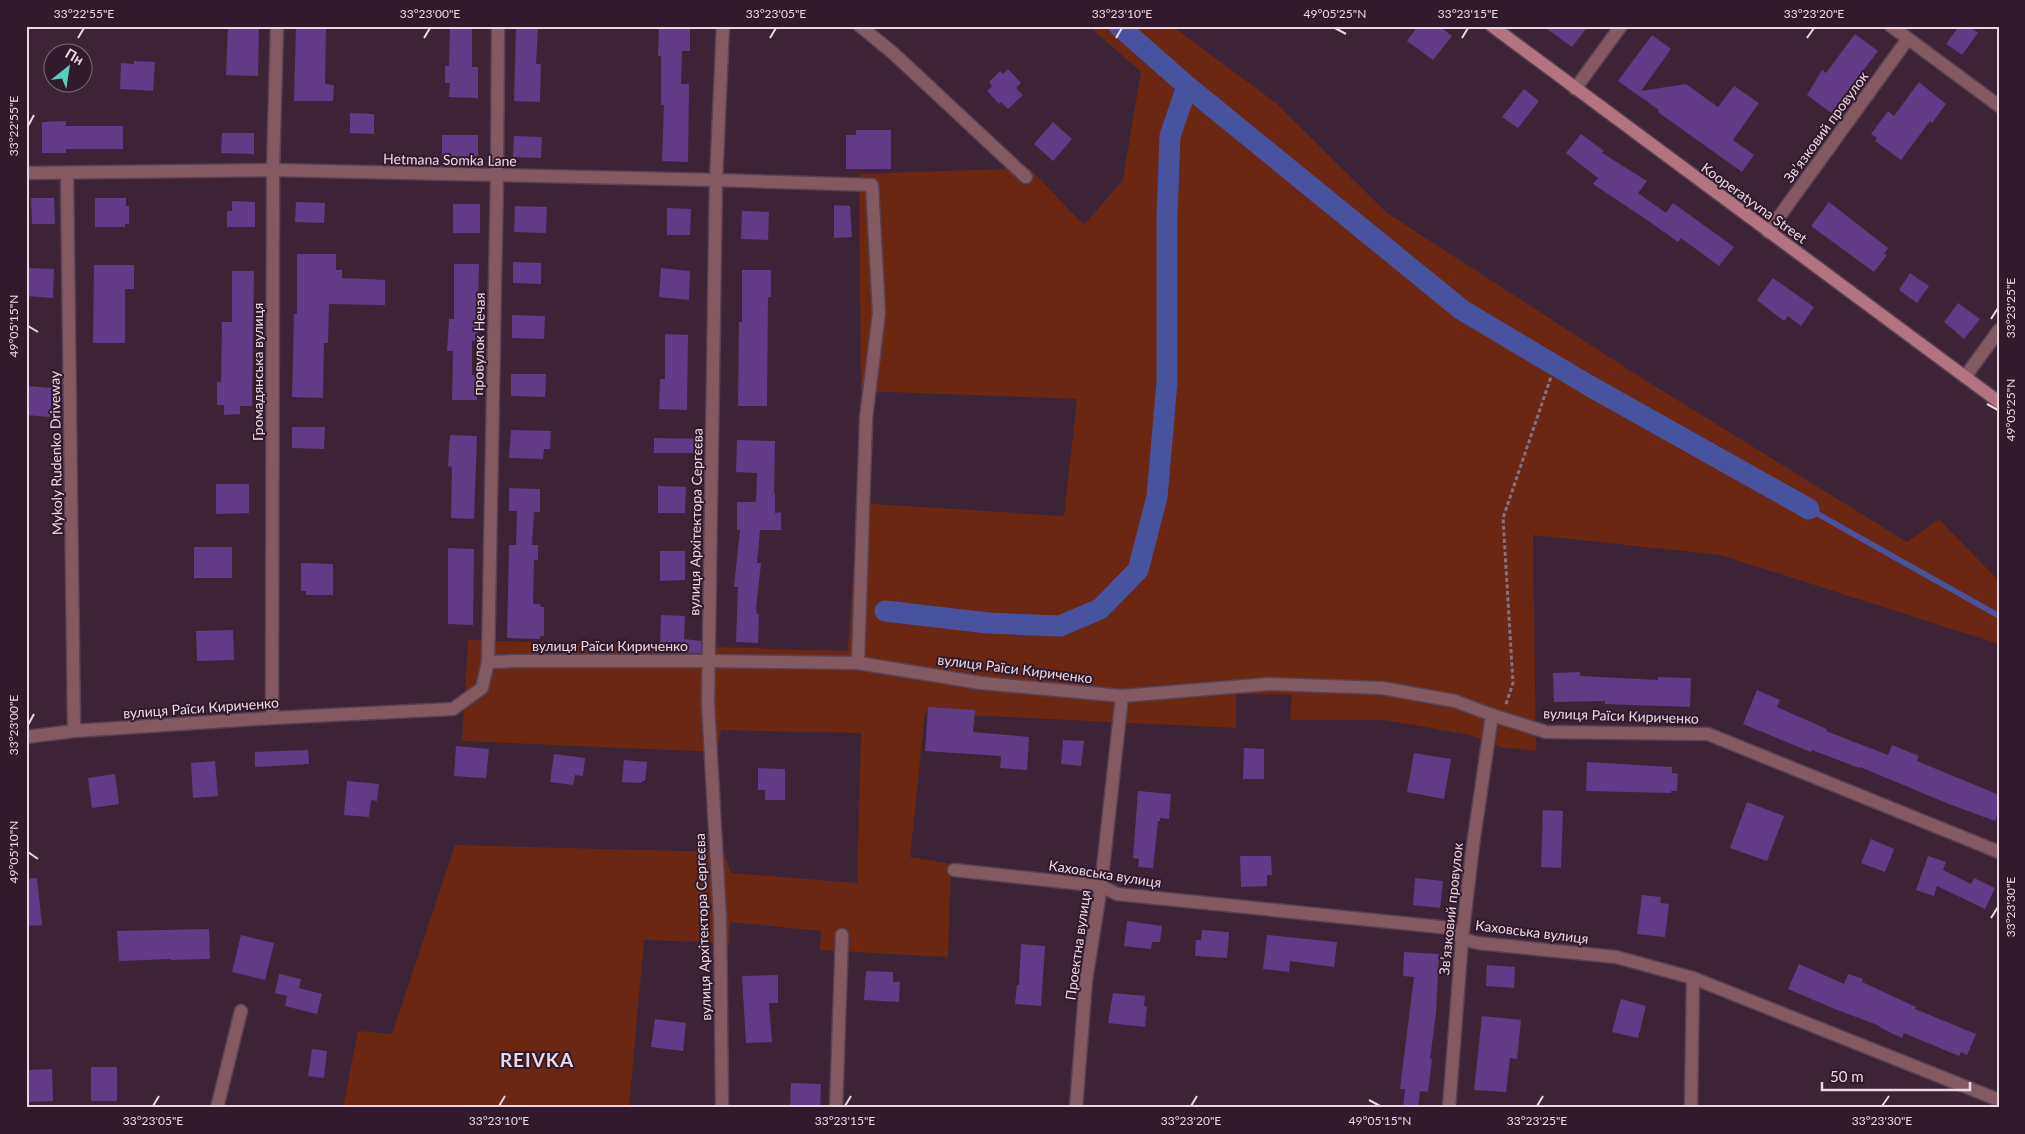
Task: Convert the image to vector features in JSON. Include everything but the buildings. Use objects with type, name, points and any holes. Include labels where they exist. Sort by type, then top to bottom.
[{"type":"street","name":"Громадянська вулиця","points":[[272,718],[273,170],[277,26]]},
{"type":"street","name":"провулок Нечая","points":[[488,662],[498,26]]},
{"type":"street","name":"вулиця Архітектора Сергєєва","points":[[722,1108],[720,918],[708,703],[716,180],[723,26]]},
{"type":"street","points":[[860,26],[894,53],[1026,177]]},
{"type":"street","name":"Kooperatyvna Street","points":[[1492,26],[1999,402]]},
{"type":"street","points":[[1575,89],[1621,26]]},
{"type":"street","points":[[1891,26],[1907,40],[1999,106]]},
{"type":"street","name":"Звʼязковий провулок","points":[[1768,232],[1907,40]]},
{"type":"street","name":"Hetmana Somka Lane","points":[[26,173],[273,170],[872,185],[879,313],[866,418],[858,663]]},
{"type":"street","name":"Mykoly Rudenko Driveway","points":[[67,174],[74,731]]},
{"type":"street","points":[[1966,377],[1999,330]]},
{"type":"street","name":"вулиця Раїси Кириченко","points":[[26,737],[74,731],[272,718],[453,709],[482,688],[488,662],[709,661],[858,663],[981,683],[1122,696],[1269,684],[1382,688],[1455,700],[1492,715],[1546,732],[1708,734],[1999,852]]},
{"type":"street","name":"Проектна вулиця","points":[[1076,1108],[1086,980],[1101,886],[1122,696]]},
{"type":"street","name":"Звʼязковий провулок","points":[[1449,1108],[1462,938],[1492,715]]},
{"type":"street","name":"Каховська вулиця","points":[[954,870],[1101,886],[1117,894],[1450,928],[1462,938],[1478,943],[1616,957],[1693,978],[1999,1100]]},
{"type":"street","points":[[836,1108],[842,935]]},
{"type":"street","points":[[1692,1108],[1693,978]]},
{"type":"street","points":[[217,1108],[240,1012]]},
{"type":"path","points":[[1492,715],[1506,705],[1513,684],[1503,518],[1551,377]]},
{"type":"shaded area","points":[[1089,26],[1172,26],[1276,103],[1387,213],[1640,377],[1907,542],[1939,519],[1999,581],[1999,644],[1721,555],[1533,535],[1536,751],[1501,747],[1470,735],[1385,720],[1290,720],[1292,695],[1236,694],[1236,728],[925,713],[910,857],[951,864],[948,957],[820,950],[821,931],[730,922],[729,943],[644,940],[629,1108],[343,1108],[358,1031],[392,1034],[455,845],[723,852],[731,873],[857,883],[861,733],[721,730],[717,752],[462,741],[468,640],[848,651],[858,503],[1064,516],[1077,399],[861,391],[859,174],[1029,168],[1084,225],[1123,180],[1141,72]]},
{"type":"waterway","points":[[1119,26],[1187,86],[1462,310],[1588,385],[1809,509]]},
{"type":"waterway","points":[[885,611],[988,623],[1060,626],[1100,609],[1138,570],[1157,497],[1167,382],[1167,215],[1170,136],[1187,86]]},
{"type":"waterway","points":[[1809,509],[1999,616]]},
{"type":"district","name":"REIVKA","points":[[537,1060]]}]
